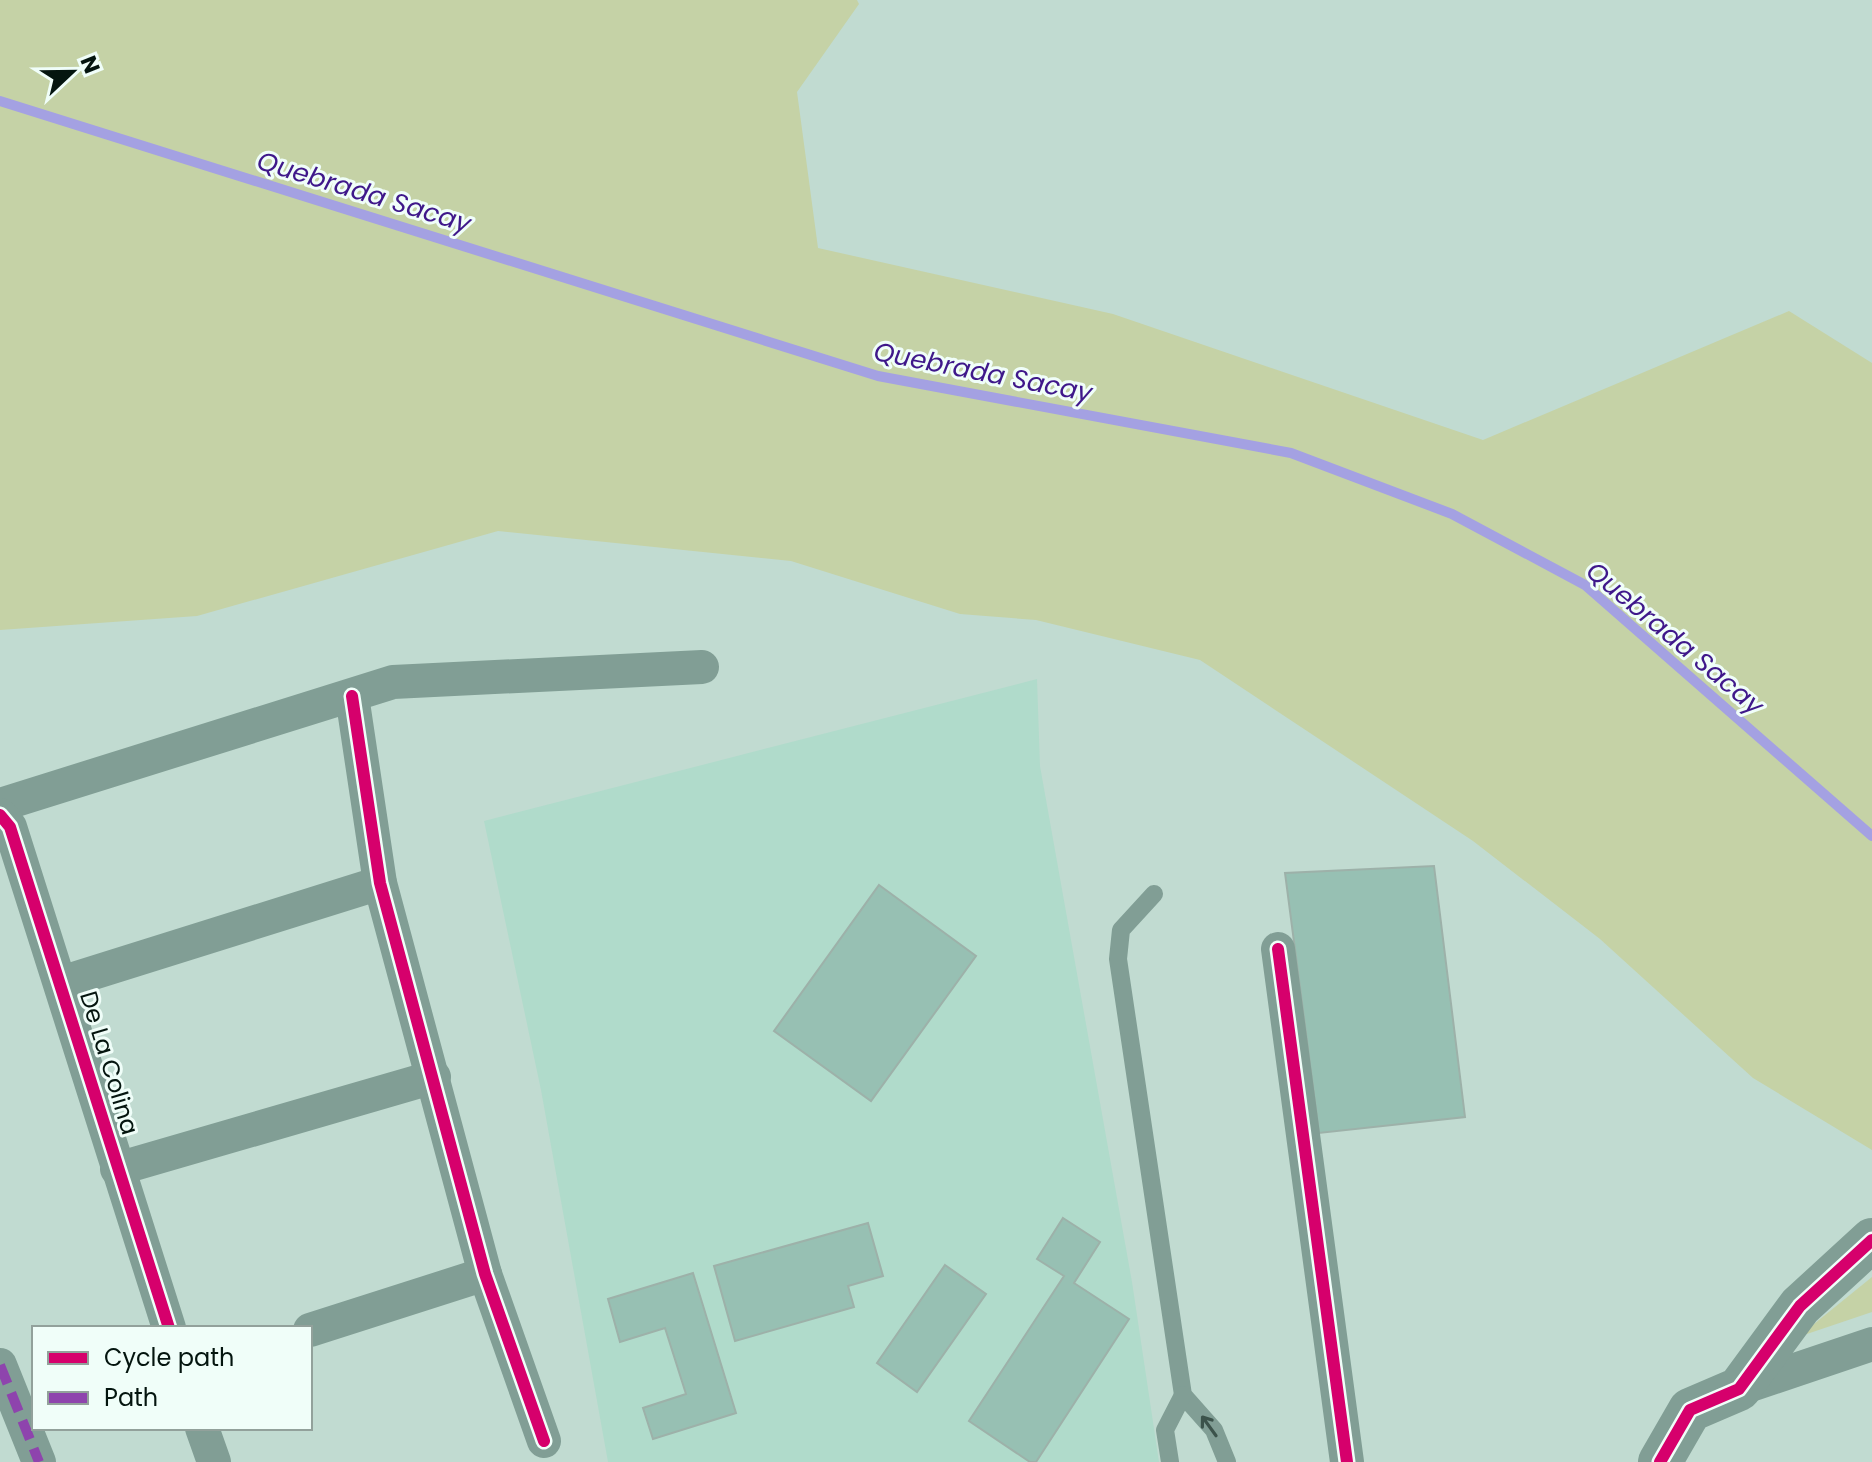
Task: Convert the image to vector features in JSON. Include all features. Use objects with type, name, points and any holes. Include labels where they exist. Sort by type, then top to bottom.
[{"type":"street","points":[[0,805],[393,682],[702,667]]},
{"type":"street","points":[[352,696],[380,883],[485,1274],[544,1441]]},
{"type":"street","name":"De La Colina","points":[[0,815],[10,827],[168,1326]]},
{"type":"street","points":[[61,983],[380,883]]},
{"type":"street","points":[[1278,949],[1347,1462]]},
{"type":"street","points":[[117,1169],[434,1077]]},
{"type":"street","points":[[1739,1389],[1800,1306],[1872,1240]]},
{"type":"street","points":[[312,1329],[485,1274]]},
{"type":"street","points":[[1660,1462],[1690,1410],[1739,1389],[1872,1344]]},
{"type":"street","points":[[0,1365],[39,1462]]},
{"type":"street","points":[[203,1430],[214,1462]]},
{"type":"lane","points":[[1154,894],[1121,930],[1118,959],[1183,1395],[1214,1430],[1227,1462]]},
{"type":"lane","points":[[1170,1462],[1165,1430],[1183,1395]]},
{"type":"shaded area","points":[[0,0],[857,0],[859,4],[797,92],[818,248],[1113,314],[1483,440],[1789,311],[1872,363],[1872,1150],[1753,1078],[1600,939],[1473,841],[1200,660],[1036,620],[960,614],[791,561],[498,531],[197,616],[0,630]]},
{"type":"shaded area","points":[[1037,679],[1040,766],[1132,1282],[1159,1462],[608,1462],[541,1090],[484,821]]},
{"type":"shaded area","points":[[1872,1277],[1872,1312],[1798,1337]]},
{"type":"building","points":[[1434,866],[1465,1117],[1319,1133],[1285,873]]},
{"type":"building","points":[[879,885],[976,956],[871,1101],[774,1031]]},
{"type":"building","points":[[1063,1218],[1100,1242],[1074,1283],[1129,1319],[1036,1462],[1030,1462],[969,1421],[1064,1276],[1037,1259]]},
{"type":"building","points":[[868,1223],[883,1276],[848,1286],[854,1307],[735,1341],[714,1266]]},
{"type":"building","points":[[945,1265],[986,1294],[917,1392],[877,1363]]},
{"type":"building","points":[[693,1273],[736,1413],[653,1439],[643,1408],[686,1394],[665,1328],[620,1342],[608,1299]]},
{"type":"waterway","name":"Quebrada Sacay","points":[[0,101],[878,376],[1291,453],[1452,514],[1585,585],[1872,836]]},
{"type":"marked path","points":[[0,1365],[39,1462]]},
{"type":"cycle path","points":[[352,696],[380,883],[485,1274],[544,1441]]},
{"type":"cycle path","points":[[0,815],[10,827],[168,1326]]},
{"type":"cycle path","points":[[1278,949],[1347,1462]]},
{"type":"cycle path","points":[[1660,1462],[1690,1410],[1739,1389],[1800,1306],[1872,1240]]}]
